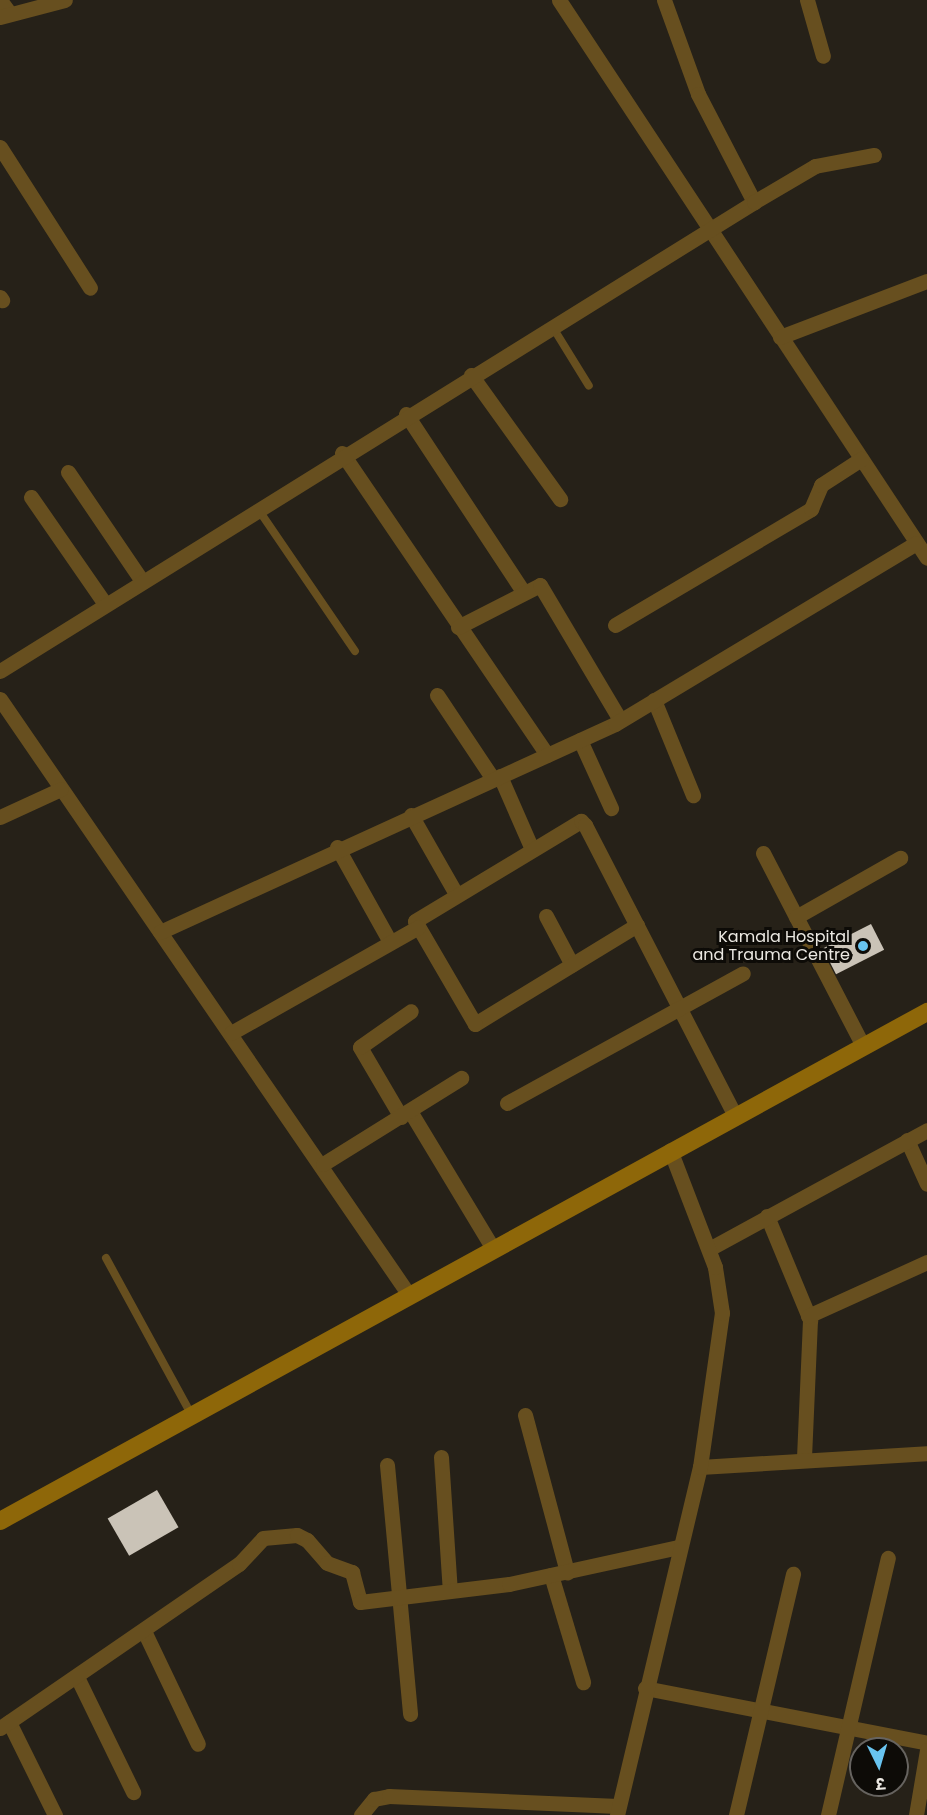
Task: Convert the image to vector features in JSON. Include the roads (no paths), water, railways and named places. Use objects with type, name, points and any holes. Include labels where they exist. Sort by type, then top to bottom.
[{"type":"main road","points":[[0,1521],[492,1247],[927,1012]]},
{"type":"street","points":[[0,0],[5,16],[65,0]]},
{"type":"street","points":[[160,932],[337,847],[580,740],[924,552],[559,0]]},
{"type":"street","points":[[664,0],[699,94],[754,202]]},
{"type":"street","points":[[807,0],[823,56]]},
{"type":"street","points":[[0,147],[90,288]]},
{"type":"street","points":[[0,671],[342,453],[754,202],[815,166],[874,154]]},
{"type":"street","points":[[780,337],[927,281]]},
{"type":"street","points":[[471,375],[560,499]]},
{"type":"street","points":[[406,414],[522,591]]},
{"type":"street","points":[[342,453],[547,755]]},
{"type":"street","points":[[615,625],[811,509],[820,485],[861,459]]},
{"type":"street","points":[[68,472],[142,581]]},
{"type":"street","points":[[31,497],[105,604]]},
{"type":"street","points":[[458,627],[522,591],[544,588],[620,720]]},
{"type":"street","points":[[437,695],[497,777],[531,847]]},
{"type":"street","points":[[0,699],[323,1164],[409,1295]]},
{"type":"street","points":[[654,700],[693,795]]},
{"type":"street","points":[[580,740],[611,808]]},
{"type":"street","points":[[0,817],[61,789]]},
{"type":"street","points":[[411,814],[455,892]]},
{"type":"street","points":[[637,925],[475,1024],[418,927],[420,913],[531,847],[581,821],[637,925],[735,1114]]},
{"type":"street","points":[[337,847],[390,942]]},
{"type":"street","points":[[763,853],[862,1046]]},
{"type":"street","points":[[796,917],[900,858]]},
{"type":"street","points":[[546,916],[572,965]]},
{"type":"street","points":[[231,1033],[418,927]]},
{"type":"street","points":[[507,1102],[743,973]]},
{"type":"street","points":[[411,1011],[360,1047],[492,1247]]},
{"type":"street","points":[[323,1164],[461,1078]]},
{"type":"street","points":[[709,1249],[927,1130]]},
{"type":"street","points":[[907,1140],[927,1184]]},
{"type":"street","points":[[361,1815],[374,1799],[389,1796],[618,1811],[645,1688],[700,1467],[722,1312],[709,1249],[670,1150]]},
{"type":"street","points":[[767,1216],[808,1316],[804,1460]]},
{"type":"street","points":[[808,1316],[927,1262]]},
{"type":"street","points":[[525,1415],[567,1572]]},
{"type":"street","points":[[700,1467],[927,1453]]},
{"type":"street","points":[[441,1457],[450,1591]]},
{"type":"street","points":[[387,1465],[410,1714]]},
{"type":"street","points":[[55,1815],[5,1725],[78,1679],[238,1564],[257,1541],[273,1536],[302,1537],[327,1563],[348,1569],[360,1602],[551,1575],[679,1547]]},
{"type":"street","points":[[828,1815],[888,1558]]},
{"type":"street","points":[[736,1815],[757,1710],[793,1574]]},
{"type":"street","points":[[551,1575],[583,1682]]},
{"type":"street","points":[[144,1631],[198,1744]]},
{"type":"street","points":[[78,1679],[133,1792]]},
{"type":"street","points":[[645,1688],[927,1743]]},
{"type":"street","points":[[916,1815],[927,1750]]},
{"type":"lane","points":[[552,325],[589,386]]},
{"type":"lane","points":[[257,507],[355,651]]},
{"type":"lane","points":[[106,1258],[191,1414]]},
{"type":"place","name":"Kamala Hospital and Trauma Centre","points":[[863,946]]}]
